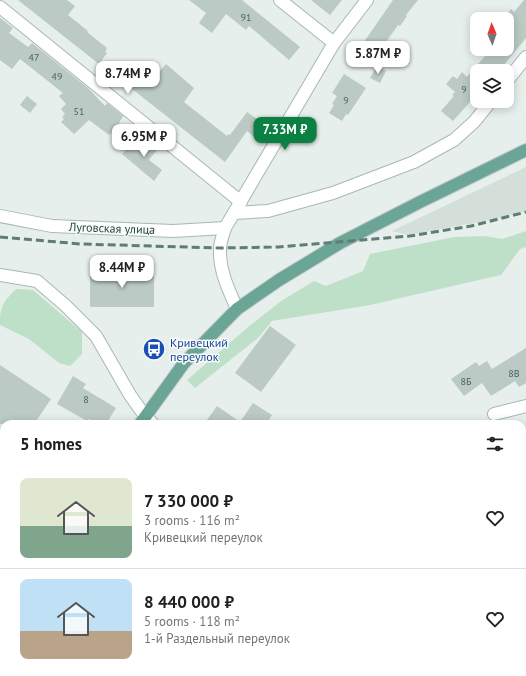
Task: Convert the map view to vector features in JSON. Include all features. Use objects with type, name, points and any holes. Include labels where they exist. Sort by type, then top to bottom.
[{"type":"main road","points":[[147,420],[184,363],[237,310],[279,280],[340,243],[526,150]]},
{"type":"street","points":[[280,0],[334,43]]},
{"type":"street","points":[[237,310],[220,263],[220,248],[225,228],[334,43],[367,0]]},
{"type":"street","points":[[0,7],[238,208],[268,211],[333,193],[414,162],[454,140],[474,122],[485,108]]},
{"type":"street","points":[[514,72],[526,57]]},
{"type":"street","name":"Луговская улица","points":[[0,216],[52,226],[173,231],[225,228]]},
{"type":"street","points":[[0,275],[37,281],[66,306],[96,336],[145,420]]},
{"type":"street","points":[[494,414],[526,406]]},
{"type":"shaded area","points":[[526,167],[526,211],[496,219],[408,235],[392,231]]},
{"type":"green space","points":[[526,231],[526,247],[520,249],[501,275],[370,305],[272,321],[258,338],[195,388],[187,380],[247,328],[281,301],[314,281],[326,286],[363,271],[370,254],[454,237],[485,236],[502,239]]},
{"type":"green space","points":[[16,289],[33,290],[82,332],[82,354],[70,366],[59,363],[29,339],[0,325],[3,305]]},
{"type":"building","points":[[18,0],[67,0],[75,6],[68,15],[107,48],[105,52],[107,53],[99,64]]},
{"type":"building","points":[[189,0],[242,0],[300,47],[289,60],[249,26],[246,30],[226,14],[212,33],[199,23],[206,13]]},
{"type":"building","points":[[311,0],[342,0],[330,15]]},
{"type":"building","points":[[393,0],[418,0],[372,62],[357,52]]},
{"type":"building","points":[[524,0],[526,0],[526,38],[514,53],[514,12]]},
{"type":"building","points":[[0,18],[13,28],[9,33],[28,47],[32,43],[88,88],[105,106],[107,103],[123,116],[119,123],[121,125],[113,135],[110,133],[109,135],[89,120],[74,134],[61,122],[64,119],[62,117],[65,114],[61,109],[66,104],[59,96],[63,93],[20,59],[12,69],[0,60]]},
{"type":"building","points":[[485,56],[511,56],[505,64],[478,64]]},
{"type":"building","points":[[166,64],[194,88],[184,102],[227,136],[228,134],[230,135],[247,112],[267,126],[257,139],[247,131],[225,162],[118,78],[129,65],[151,82]]},
{"type":"building","points":[[377,66],[386,71],[380,83],[370,78]]},
{"type":"building","points":[[462,72],[467,77],[470,73],[470,102],[453,121],[441,111],[454,96],[452,95],[455,92],[446,84],[453,76],[457,79]]},
{"type":"building","points":[[344,74],[366,88],[348,115],[346,114],[342,121],[329,113],[337,96],[332,93]]},
{"type":"building","points":[[27,96],[37,104],[30,113],[20,105]]},
{"type":"building","points":[[151,139],[160,146],[149,160],[162,170],[154,181],[122,154],[133,142],[142,150]]},
{"type":"building","points":[[154,270],[154,307],[90,307],[90,271]]},
{"type":"building","points":[[270,326],[296,345],[261,392],[235,373]]},
{"type":"building","points":[[526,348],[526,383],[519,387],[515,381],[491,396],[482,383],[464,396],[451,379],[476,362],[479,366],[487,361],[492,369]]},
{"type":"building","points":[[0,365],[51,399],[37,420],[0,420]]},
{"type":"building","points":[[73,376],[86,384],[83,388],[116,408],[108,420],[85,420],[57,404]]},
{"type":"building","points":[[253,403],[272,415],[269,420],[241,420]]},
{"type":"building","points":[[217,406],[237,420],[207,420]]},
{"type":"railway","points":[[0,237],[81,244],[220,248],[279,247],[410,236],[471,226],[526,212]]},
{"type":"place","name":"Кривецкий переулок","points":[[154,349]]}]
